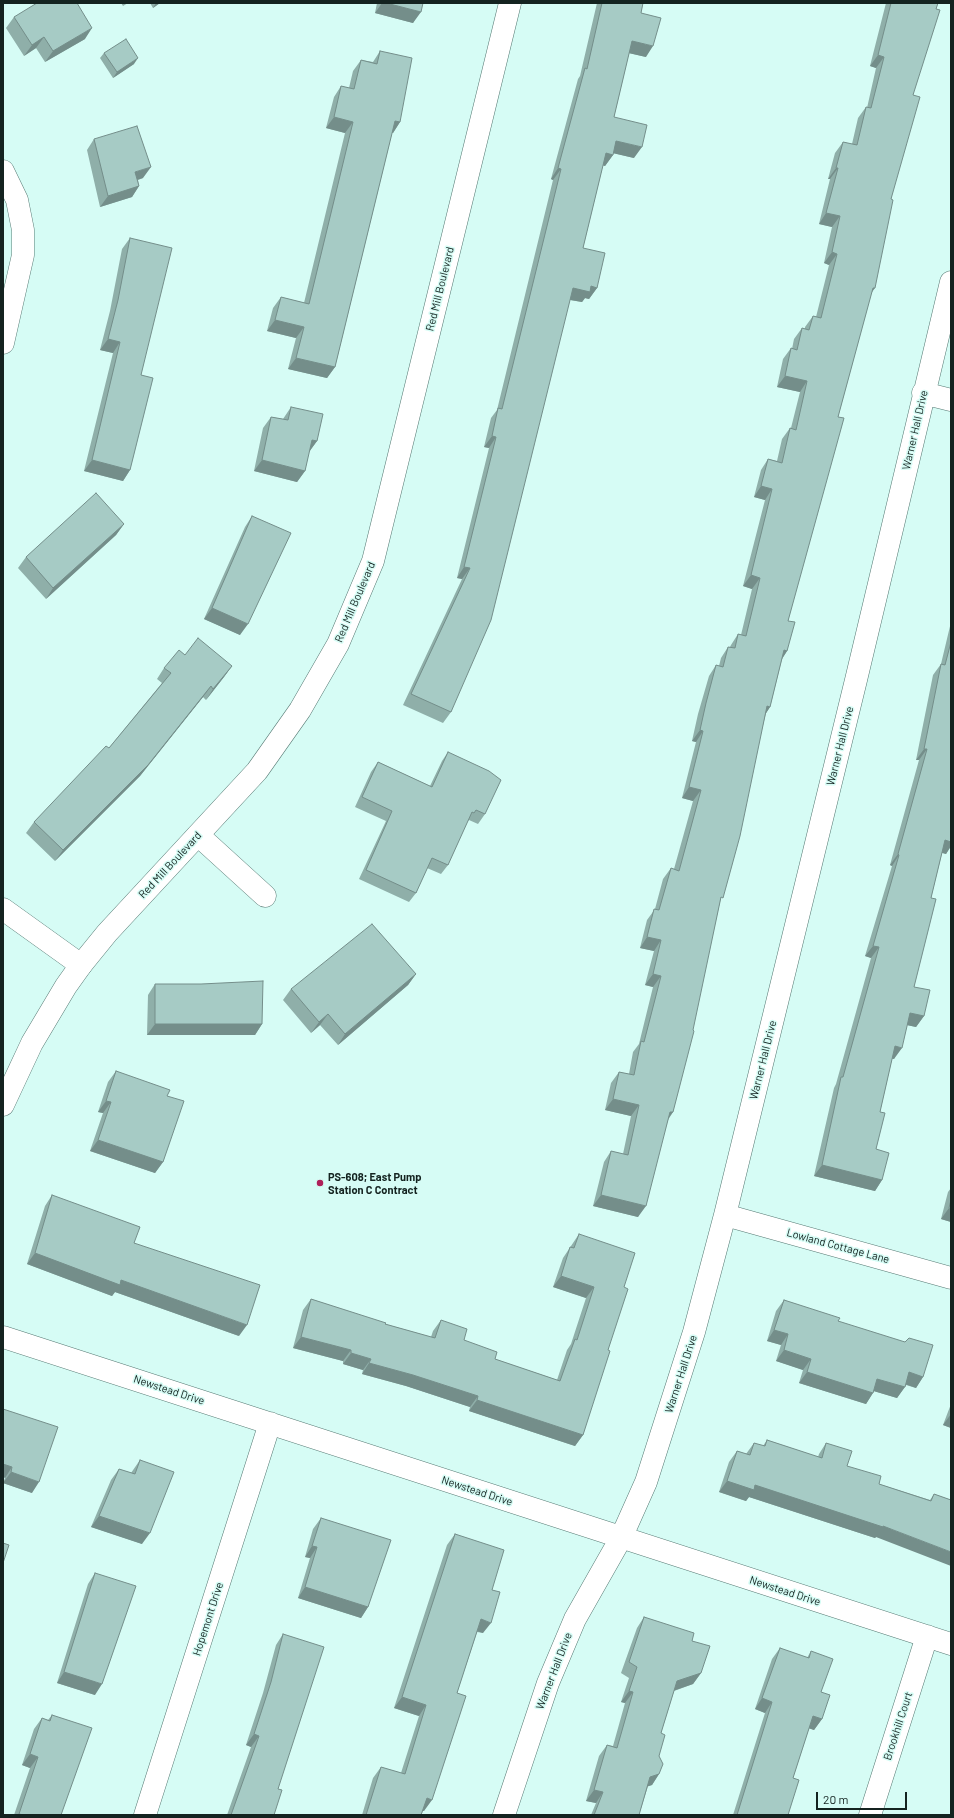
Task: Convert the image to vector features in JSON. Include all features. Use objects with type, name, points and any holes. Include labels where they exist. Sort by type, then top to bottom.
[{"type":"street","name":"Red Mill Boulevard","points":[[3,1104],[32,1043],[66,986],[81,965],[107,933],[257,772],[300,710],[338,644],[373,561],[510,3]]},
{"type":"street","points":[[3,171],[17,200],[23,230],[23,255],[3,343]]},
{"type":"street","name":"Warner Hall Drive","points":[[504,1815],[548,1683],[575,1619],[621,1538],[646,1482],[689,1347],[725,1215],[858,672],[951,282]]},
{"type":"street","points":[[924,393],[951,400]]},
{"type":"street","points":[[198,835],[265,896]]},
{"type":"street","points":[[3,909],[81,965]]},
{"type":"street","name":"Lowland Cottage Lane","points":[[725,1215],[951,1278]]},
{"type":"street","name":"Newstead Drive","points":[[3,1337],[951,1644]]},
{"type":"street","name":"Hopemont Drive","points":[[145,1815],[270,1423]]},
{"type":"street","name":"Brookhill Court","points":[[870,1815],[927,1636]]},
{"type":"building","points":[[37,3],[77,3],[92,28],[53,51],[44,37],[32,45],[14,17]]},
{"type":"building","points":[[386,3],[423,3],[421,12]]},
{"type":"building","points":[[602,3],[643,3],[641,13],[661,18],[653,46],[632,41],[614,117],[647,125],[642,147],[616,141],[613,155],[606,153],[583,248],[605,253],[597,288],[591,286],[590,292],[573,288],[491,620],[451,712],[411,694],[470,568],[464,567],[496,437],[492,436],[498,408],[502,409],[561,169],[558,168],[585,68],[587,69]]},
{"type":"building","points":[[891,3],[938,3],[936,9],[940,10],[913,95],[920,97],[891,199],[893,200],[875,288],[873,288],[838,417],[844,418],[788,621],[795,622],[787,651],[784,650],[770,707],[767,706],[740,836],[723,898],[721,897],[694,1031],[673,1112],[670,1112],[646,1206],[601,1195],[611,1151],[628,1155],[639,1105],[613,1099],[619,1072],[634,1075],[641,1041],[644,1042],[661,976],[653,974],[661,940],[647,937],[654,909],[659,910],[671,868],[679,871],[701,790],[689,787],[703,731],[700,730],[716,665],[723,667],[728,647],[735,648],[738,634],[746,636],[760,578],[751,575],[772,489],[761,486],[768,459],[782,463],[790,428],[796,430],[807,381],[785,376],[791,348],[797,350],[802,328],[809,330],[813,316],[821,318],[837,254],[832,252],[840,216],[826,213],[838,168],[836,168],[843,142],[857,145],[866,107],[871,108],[884,57],[878,55]]},
{"type":"building","points":[[126,39],[138,58],[117,72],[104,53]]},
{"type":"building","points":[[380,51],[412,58],[400,122],[395,121],[335,367],[296,358],[304,327],[275,320],[281,297],[309,304],[353,122],[334,117],[341,86],[354,89],[361,60],[377,64]]},
{"type":"building","points":[[137,126],[151,167],[135,172],[139,186],[108,196],[94,139]]},
{"type":"building","points":[[130,238],[172,248],[141,375],[153,378],[130,470],[92,460],[120,342],[108,339],[118,300]]},
{"type":"building","points":[[291,407],[323,414],[317,441],[312,440],[305,471],[262,460],[271,417],[288,420]]},
{"type":"building","points":[[96,493],[124,524],[53,588],[26,557]]},
{"type":"building","points":[[252,516],[291,533],[248,624],[212,608]]},
{"type":"building","points":[[198,638],[232,666],[213,689],[211,686],[148,765],[63,850],[34,822],[106,746],[109,748],[171,673],[164,668],[179,650],[185,655]]},
{"type":"building","points":[[951,642],[951,842],[945,840],[931,898],[936,899],[914,987],[930,990],[924,1016],[910,1013],[902,1048],[895,1046],[880,1112],[885,1113],[876,1149],[889,1153],[882,1180],[822,1165],[841,1077],[843,1077],[879,947],[873,946],[927,749],[924,749],[941,664],[945,665]]},
{"type":"building","points":[[448,752],[489,771],[501,780],[485,814],[476,810],[474,813],[472,812],[448,865],[432,858],[416,893],[366,870],[392,811],[362,797],[378,762],[432,787]]},
{"type":"building","points":[[372,924],[416,974],[345,1034],[328,1014],[319,1022],[291,989]]},
{"type":"building","points":[[263,981],[262,1024],[155,1024],[155,984],[201,984]]},
{"type":"building","points":[[116,1071],[170,1090],[167,1096],[184,1101],[163,1162],[98,1140],[111,1102],[106,1101]]},
{"type":"building","points":[[52,1195],[140,1227],[134,1243],[260,1285],[247,1325],[121,1280],[120,1285],[35,1253]]},
{"type":"building","points":[[579,1234],[635,1253],[624,1287],[628,1289],[583,1435],[477,1400],[478,1396],[413,1375],[369,1363],[371,1359],[351,1353],[351,1350],[301,1337],[311,1299],[386,1323],[385,1324],[435,1338],[441,1320],[467,1329],[464,1340],[497,1352],[495,1359],[560,1381],[575,1339],[577,1340],[594,1287],[561,1276],[570,1247],[574,1248]]},
{"type":"building","points":[[784,1300],[840,1318],[838,1321],[905,1342],[909,1338],[933,1345],[923,1377],[909,1372],[905,1387],[877,1379],[873,1393],[807,1372],[811,1359],[784,1350],[788,1334],[774,1330]]},
{"type":"building","points":[[3,1409],[58,1427],[39,1482],[11,1472],[12,1467],[3,1464]]},
{"type":"building","points":[[767,1440],[822,1458],[826,1443],[852,1451],[847,1466],[881,1476],[879,1484],[931,1501],[934,1494],[951,1500],[951,1552],[883,1526],[755,1485],[754,1490],[727,1481],[737,1451],[750,1455],[754,1443],[765,1446]]},
{"type":"building","points":[[140,1460],[174,1472],[150,1533],[99,1516],[119,1469],[135,1474]]},
{"type":"building","points":[[321,1518],[391,1540],[368,1607],[305,1587],[317,1547],[312,1546]]},
{"type":"building","points":[[455,1534],[504,1550],[492,1590],[500,1592],[491,1623],[481,1619],[457,1693],[466,1696],[432,1800],[427,1798],[421,1815],[366,1815],[381,1767],[405,1774],[426,1705],[402,1697]]},
{"type":"building","points":[[3,1543],[9,1545],[3,1563]]},
{"type":"building","points":[[95,1573],[136,1586],[102,1684],[64,1672]]},
{"type":"building","points":[[644,1617],[694,1633],[692,1641],[710,1646],[701,1673],[677,1681],[661,1733],[665,1735],[659,1756],[663,1764],[659,1774],[650,1777],[639,1815],[594,1815],[603,1792],[594,1790],[607,1745],[617,1748],[633,1692],[629,1691],[637,1667],[629,1662]]},
{"type":"building","points":[[283,1634],[324,1647],[278,1789],[282,1790],[274,1815],[231,1815],[259,1736],[254,1734],[271,1682]]},
{"type":"building","points":[[780,1648],[809,1658],[811,1651],[833,1659],[821,1692],[830,1695],[822,1719],[813,1716],[793,1778],[799,1780],[788,1815],[737,1815],[772,1702],[762,1698]]},
{"type":"building","points":[[52,1715],[92,1728],[61,1815],[19,1814],[38,1757],[30,1754],[42,1718],[50,1721]]},
{"type":"place","name":"PS-608; East Pump Station C Contract","points":[[320,1183]]}]
